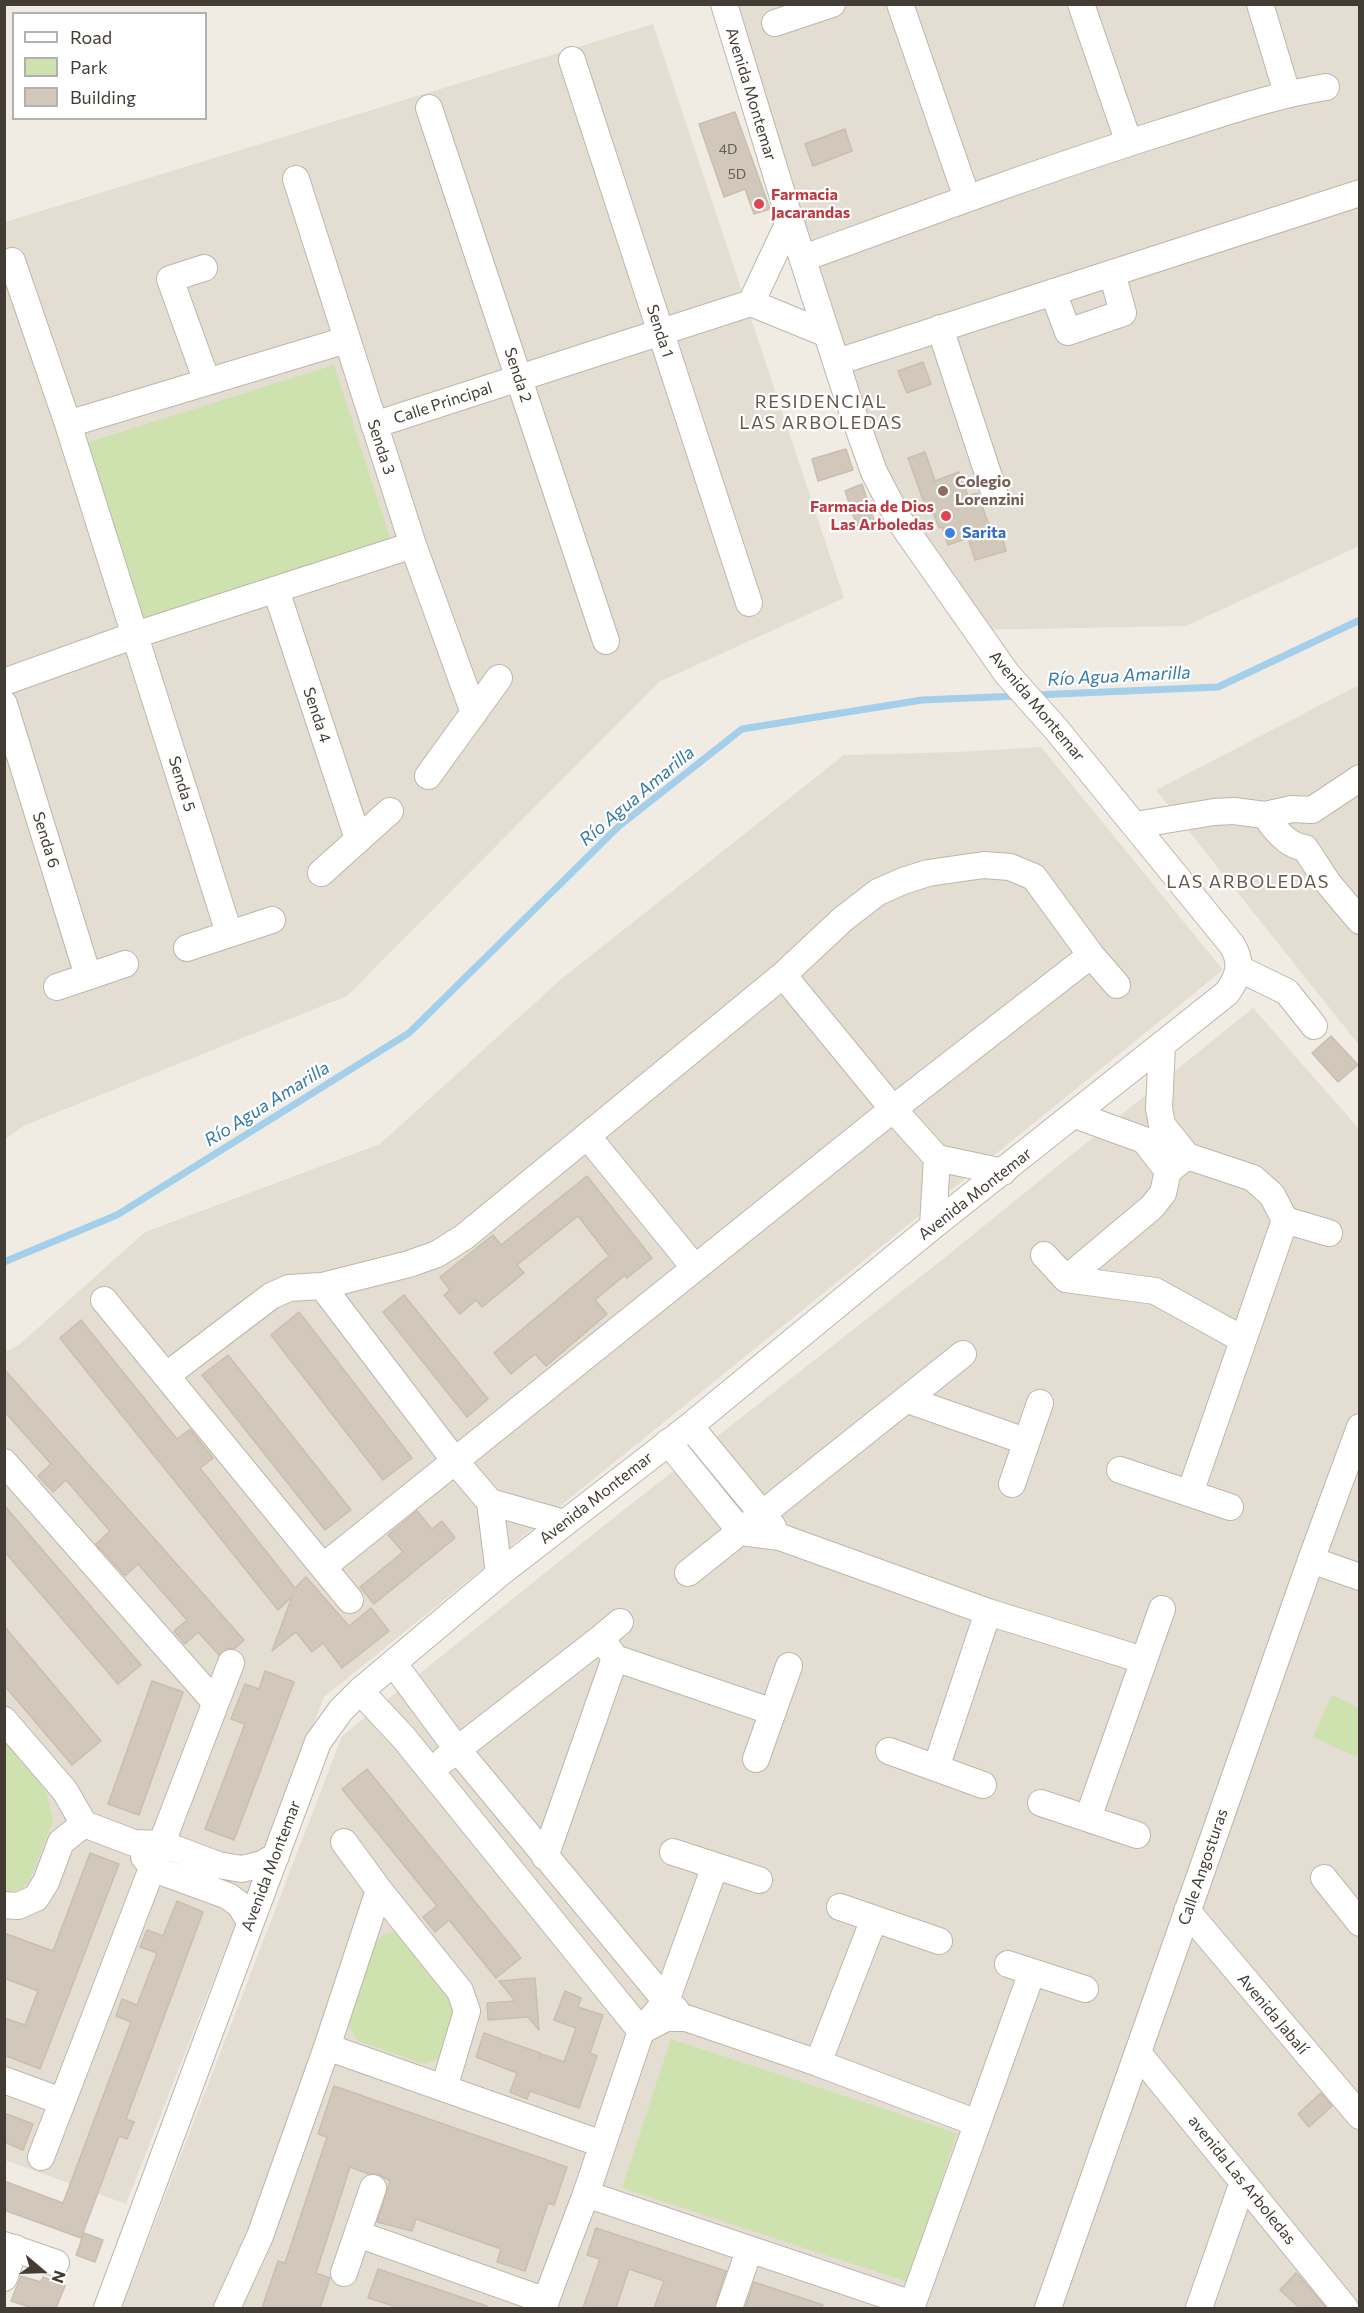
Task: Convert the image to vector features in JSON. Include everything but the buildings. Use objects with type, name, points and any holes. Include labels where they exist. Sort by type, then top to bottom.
[{"type":"street","name":"Avenida Montemar","points":[[107,2308],[318,1742],[340,1710],[499,1574],[690,1426],[933,1226],[1227,993],[1240,969],[1239,956],[1232,945],[1136,825],[1007,674],[899,520],[874,472],[790,220],[724,4]]},
{"type":"street","points":[[775,23],[832,4]]},
{"type":"street","points":[[900,4],[967,198]]},
{"type":"street","points":[[1081,4],[1129,143]]},
{"type":"street","points":[[1260,4],[1287,93]]},
{"type":"street","name":"Senda 1","points":[[572,60],[749,603]]},
{"type":"street","points":[[804,258],[967,198],[1129,143],[1287,93],[1326,87]]},
{"type":"street","name":"Senda 2","points":[[429,108],[606,641]]},
{"type":"street","name":"Senda 3","points":[[296,179],[413,545],[474,713]]},
{"type":"street","points":[[837,362],[1359,193]]},
{"type":"street","points":[[790,220],[751,303],[828,334]]},
{"type":"street","name":"Senda 5","points":[[12,261],[68,424],[229,933]]},
{"type":"street","points":[[204,268],[170,279],[207,382]]},
{"type":"street","points":[[1053,292],[1068,332],[1123,313],[1112,273]]},
{"type":"street","name":"Calle Principal","points":[[374,425],[751,303]]},
{"type":"street","points":[[940,328],[994,492]]},
{"type":"street","points":[[68,424],[346,340]]},
{"type":"street","points":[[4,682],[135,636],[413,545]]},
{"type":"street","name":"Senda 4","points":[[276,590],[358,839]]},
{"type":"street","points":[[428,776],[500,678]]},
{"type":"street","name":"Senda 6","points":[[4,704],[88,976]]},
{"type":"street","points":[[1136,825],[1214,812],[1234,811],[1265,815],[1292,809],[1312,810],[1359,778]]},
{"type":"street","points":[[1305,848],[1313,838],[1317,821],[1312,810]]},
{"type":"street","points":[[321,873],[390,811]]},
{"type":"street","points":[[1265,815],[1273,828],[1298,847],[1305,848],[1328,883],[1359,921]]},
{"type":"street","points":[[167,1375],[272,1296],[289,1288],[321,1286],[409,1264],[437,1254],[464,1237],[783,975],[843,919],[878,892],[928,873],[984,865],[1010,867],[1034,877],[1117,985]]},
{"type":"street","points":[[187,948],[272,920]]},
{"type":"street","points":[[323,1567],[893,1109],[1091,954]]},
{"type":"street","points":[[57,987],[125,964]]},
{"type":"street","points":[[1240,969],[1287,992],[1314,1026]]},
{"type":"street","points":[[783,975],[893,1109],[937,1158],[1004,1172]]},
{"type":"street","points":[[1066,1279],[1152,1207],[1163,1193],[1178,1164],[1162,1125],[1160,1101],[1162,1046]]},
{"type":"street","points":[[1119,1131],[1139,1122],[1160,1101]]},
{"type":"street","points":[[1075,1115],[1144,1140],[1178,1164],[1253,1178],[1272,1195],[1285,1220],[1329,1233]]},
{"type":"street","points":[[588,1137],[695,1268]]},
{"type":"street","points":[[933,1226],[937,1158]]},
{"type":"street","points":[[1190,1493],[1285,1220]]},
{"type":"street","points":[[1044,1256],[1066,1279],[1155,1292],[1242,1339]]},
{"type":"street","points":[[321,1286],[455,1461],[490,1502],[499,1574]]},
{"type":"street","points":[[104,1300],[350,1600]]},
{"type":"street","points":[[688,1573],[963,1354]]},
{"type":"street","points":[[908,1400],[1025,1441]]},
{"type":"street","points":[[1012,1484],[1040,1403]]},
{"type":"street","points":[[690,1426],[780,1537]]},
{"type":"street","name":"Calle Angosturas","points":[[1048,2308],[1311,1560],[1358,1440]]},
{"type":"street","points":[[668,1442],[741,1532],[780,1537],[988,1611],[1143,1660]]},
{"type":"street","points":[[4,1462],[215,1702]]},
{"type":"street","points":[[1120,1470],[1230,1507]]},
{"type":"street","points":[[490,1502],[564,1523]]},
{"type":"street","points":[[1311,1560],[1359,1577]]},
{"type":"street","points":[[1088,1818],[1162,1609]]},
{"type":"street","points":[[936,1768],[988,1611]]},
{"type":"street","points":[[612,1640],[772,1712]]},
{"type":"street","points":[[430,1771],[457,1749],[612,1640]]},
{"type":"street","points":[[545,1857],[612,1640]]},
{"type":"street","points":[[41,2157],[154,1869],[231,1663]]},
{"type":"street","points":[[394,1664],[457,1749],[545,1857],[666,2001],[686,2019]]},
{"type":"street","points":[[756,1760],[789,1666]]},
{"type":"street","points":[[360,1691],[404,1738],[641,2031]]},
{"type":"street","points":[[4,1720],[65,1791],[84,1824],[134,1843],[163,1844],[218,1865],[242,1869],[262,1864],[276,1856]]},
{"type":"street","points":[[889,1751],[983,1785]]},
{"type":"street","points":[[1041,1803],[1137,1835]]},
{"type":"street","points":[[4,1905],[18,1906],[36,1898],[46,1882],[61,1842],[84,1824]]},
{"type":"street","points":[[344,1842],[379,1890],[460,1991],[467,2012],[444,2088]]},
{"type":"street","points":[[134,1843],[154,1869],[228,1896],[240,1905],[250,1922]]},
{"type":"street","points":[[673,1852],[759,1880]]},
{"type":"street","points":[[358,2234],[544,2305],[586,2194],[641,2031],[666,2001],[714,1866]]},
{"type":"street","points":[[1324,1878],[1359,1923]]},
{"type":"street","points":[[227,2308],[260,2236],[327,2047],[379,1890]]},
{"type":"street","points":[[840,1907],[939,1941]]},
{"type":"street","name":"Avenida Jabalí","points":[[1187,1911],[1359,2116]]},
{"type":"street","points":[[818,2063],[874,1919]]},
{"type":"street","points":[[586,2194],[912,2306],[977,2123],[1020,1968],[1085,1989]]},
{"type":"street","points":[[641,2031],[666,2018],[686,2019],[818,2063],[977,2123]]},
{"type":"street","points":[[327,2047],[602,2144]]},
{"type":"street","name":"avenida Las Arboledas","points":[[1138,2053],[1342,2307]]},
{"type":"street","points":[[4,2080],[62,2101]]},
{"type":"street","points":[[1199,2308],[1243,2182]]},
{"type":"street","points":[[344,2273],[373,2188]]},
{"type":"street","points":[[4,2278],[10,2247],[56,2263]]},
{"type":"street","points":[[729,2308],[749,2251]]},
{"type":"shaded area","points":[[734,5],[1360,6],[1359,546],[1186,626],[975,630],[879,469]]},
{"type":"shaded area","points":[[653,24],[844,598],[659,682],[347,996],[23,1126],[5,1139],[5,222]]},
{"type":"shaded area","points":[[1359,685],[1359,1045],[1156,790]]},
{"type":"shaded area","points":[[1041,747],[1223,970],[324,1697],[126,2204],[5,2160],[5,1352],[19,1345],[145,1232],[380,1144],[559,981],[844,755]]},
{"type":"shaded area","points":[[1253,1008],[1359,1129],[1359,2308],[122,2308],[342,1736],[606,1524],[943,1259]]},
{"type":"green space","points":[[334,365],[390,538],[137,626],[80,445]]},
{"type":"green space","points":[[1332,1695],[1359,1708],[1359,1758],[1313,1737]]},
{"type":"green space","points":[[4,1735],[46,1792],[53,1820],[30,1880],[23,1888],[6,1892],[4,1891]]},
{"type":"green space","points":[[395,1932],[407,1940],[453,1996],[456,2011],[441,2058],[424,2064],[358,2041],[347,2023],[371,1949],[383,1935]]},
{"type":"green space","points":[[671,2039],[957,2133],[908,2282],[622,2188]]},
{"type":"waterway","name":"Río Agua Amarilla","points":[[1035,695],[1218,687],[1360,620]]},
{"type":"waterway","name":"Río Agua Amarilla","points":[[4,1262],[117,1215],[409,1033],[619,826],[742,729],[922,700],[1018,696]]},
{"type":"place","name":"Farmacia Jacarandas","points":[[759,204]]},
{"type":"place","name":"Colegio Lorenzini","points":[[943,491]]},
{"type":"place","name":"Farmacia de Dios Las Arboledas","points":[[946,516]]},
{"type":"place","name":"Sarita","points":[[950,533]]},
{"type":"district","name":"RESIDENCIAL LAS ARBOLEDAS","points":[[821,412]]},
{"type":"district","name":"LAS ARBOLEDAS","points":[[1248,882]]}]
